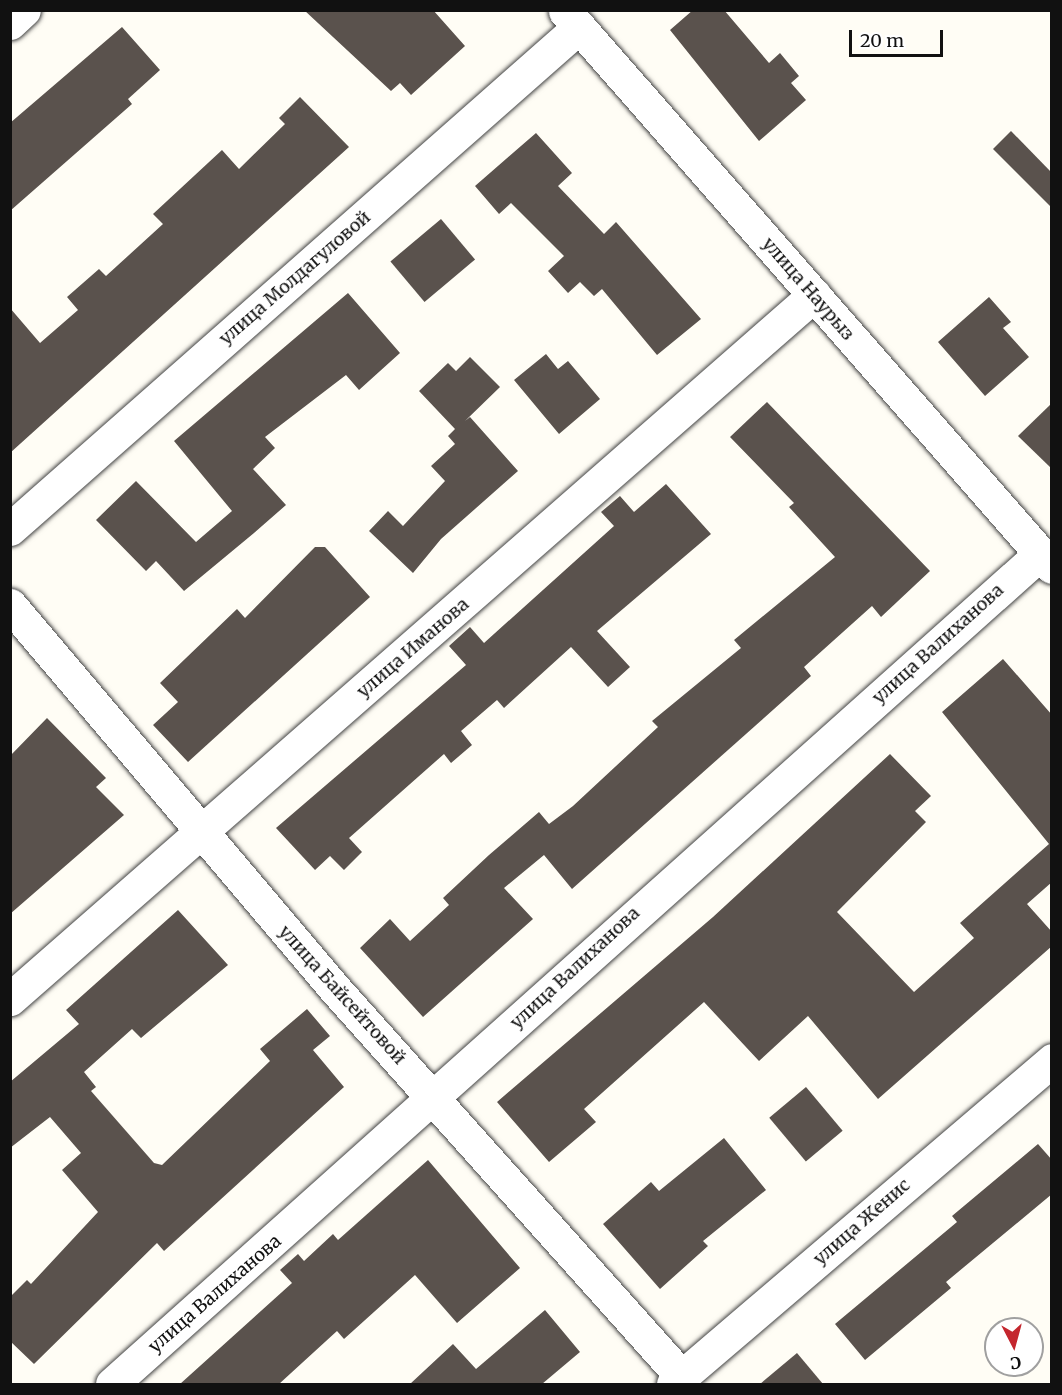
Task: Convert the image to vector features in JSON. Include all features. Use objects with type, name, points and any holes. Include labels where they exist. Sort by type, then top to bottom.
[{"type":"street","points":[[10,23],[24,10]]},
{"type":"street","name":"улица Наурыз","points":[[572,19],[1046,561]]},
{"type":"street","name":"улица Молдагуловой","points":[[10,529],[572,19]]},
{"type":"street","name":"улица Иманова","points":[[10,999],[814,295]]},
{"type":"street","name":"улица Валиханова","points":[[112,1384],[435,1099],[591,952],[1046,561]]},
{"type":"street","name":"улица Байсейтовой","points":[[10,604],[201,833],[435,1099],[678,1381]]},
{"type":"street","name":"улица Женис","points":[[678,1381],[1052,1060]]},
{"type":"building","points":[[304,10],[433,10],[465,46],[411,95],[400,83],[391,91]]},
{"type":"building","points":[[693,10],[724,10],[769,63],[780,53],[799,76],[791,83],[806,100],[759,141],[670,30]]},
{"type":"building","points":[[122,27],[160,70],[128,99],[132,104],[10,211],[10,123]]},
{"type":"building","points":[[300,97],[349,147],[10,453],[10,308],[40,343],[78,310],[67,297],[99,269],[106,276],[163,224],[153,214],[222,150],[239,169],[285,124],[279,118]]},
{"type":"building","points":[[1011,131],[1052,173],[1052,208],[993,149]]},
{"type":"building","points":[[536,133],[572,173],[558,186],[604,234],[616,222],[701,319],[657,355],[602,289],[594,296],[580,282],[568,293],[548,271],[564,256],[511,203],[499,214],[475,186]]},
{"type":"building","points":[[441,219],[475,260],[425,302],[390,261]]},
{"type":"building","points":[[348,293],[400,353],[359,390],[346,375],[265,437],[275,448],[253,469],[286,505],[254,533],[184,591],[156,561],[146,571],[96,520],[136,481],[196,542],[232,511],[174,441]]},
{"type":"building","points":[[989,297],[1011,322],[1003,328],[1029,357],[985,396],[938,342]]},
{"type":"building","points":[[546,354],[558,369],[568,361],[600,399],[559,434],[514,380]]},
{"type":"building","points":[[470,357],[500,387],[465,421],[470,417],[518,471],[441,539],[413,573],[369,531],[388,511],[403,526],[445,481],[431,466],[455,444],[448,436],[455,429],[419,391],[448,363],[456,371]]},
{"type":"building","points":[[767,402],[930,571],[881,617],[872,606],[804,667],[811,676],[572,889],[544,855],[504,888],[533,919],[423,1017],[360,948],[390,919],[410,941],[449,905],[443,898],[489,855],[539,812],[549,824],[573,806],[658,727],[652,721],[741,648],[734,640],[835,557],[789,507],[794,503],[730,437]]},
{"type":"building","points":[[1052,403],[1052,469],[1018,436]]},
{"type":"building","points":[[666,484],[711,534],[597,631],[630,667],[608,687],[571,647],[504,708],[497,700],[461,731],[472,745],[451,763],[444,754],[349,838],[362,852],[344,870],[330,856],[315,870],[276,828],[466,665],[449,646],[470,627],[484,643],[614,526],[601,512],[620,496],[634,512]]},
{"type":"building","points":[[315,547],[325,547],[370,597],[188,762],[153,725],[178,702],[160,683],[237,609],[245,618]]},
{"type":"building","points":[[1003,659],[1052,715],[1052,882],[1027,904],[1052,932],[1052,946],[878,1099],[808,1016],[759,1061],[704,1002],[584,1109],[596,1122],[549,1162],[497,1102],[713,917],[890,754],[931,796],[915,811],[926,822],[837,912],[914,992],[974,938],[960,923],[1049,844],[942,712]]},
{"type":"building","points":[[47,718],[106,778],[96,787],[124,815],[10,914],[10,756]]},
{"type":"building","points":[[178,910],[228,965],[141,1038],[132,1029],[84,1072],[96,1087],[91,1091],[154,1163],[162,1165],[270,1061],[260,1049],[307,1009],[330,1036],[313,1050],[344,1087],[164,1251],[157,1243],[34,1364],[10,1341],[10,1297],[27,1280],[31,1284],[98,1212],[62,1170],[81,1153],[50,1117],[10,1148],[10,1082],[79,1024],[66,1010]]},
{"type":"building","points":[[806,1087],[843,1131],[806,1162],[769,1118]]},
{"type":"building","points":[[724,1138],[766,1190],[703,1241],[708,1246],[660,1289],[603,1224],[651,1182],[659,1191]]},
{"type":"building","points":[[1038,1144],[1052,1160],[1052,1194],[946,1282],[951,1288],[865,1360],[835,1324],[957,1222],[952,1216]]},
{"type":"building","points":[[428,1160],[520,1268],[457,1323],[415,1275],[344,1339],[337,1331],[279,1384],[180,1384],[292,1283],[280,1270],[298,1254],[304,1261],[333,1234],[338,1240]]},
{"type":"building","points":[[545,1310],[580,1352],[542,1384],[410,1384],[453,1344],[476,1369]]},
{"type":"building","points":[[797,1353],[823,1384],[760,1384]]}]
